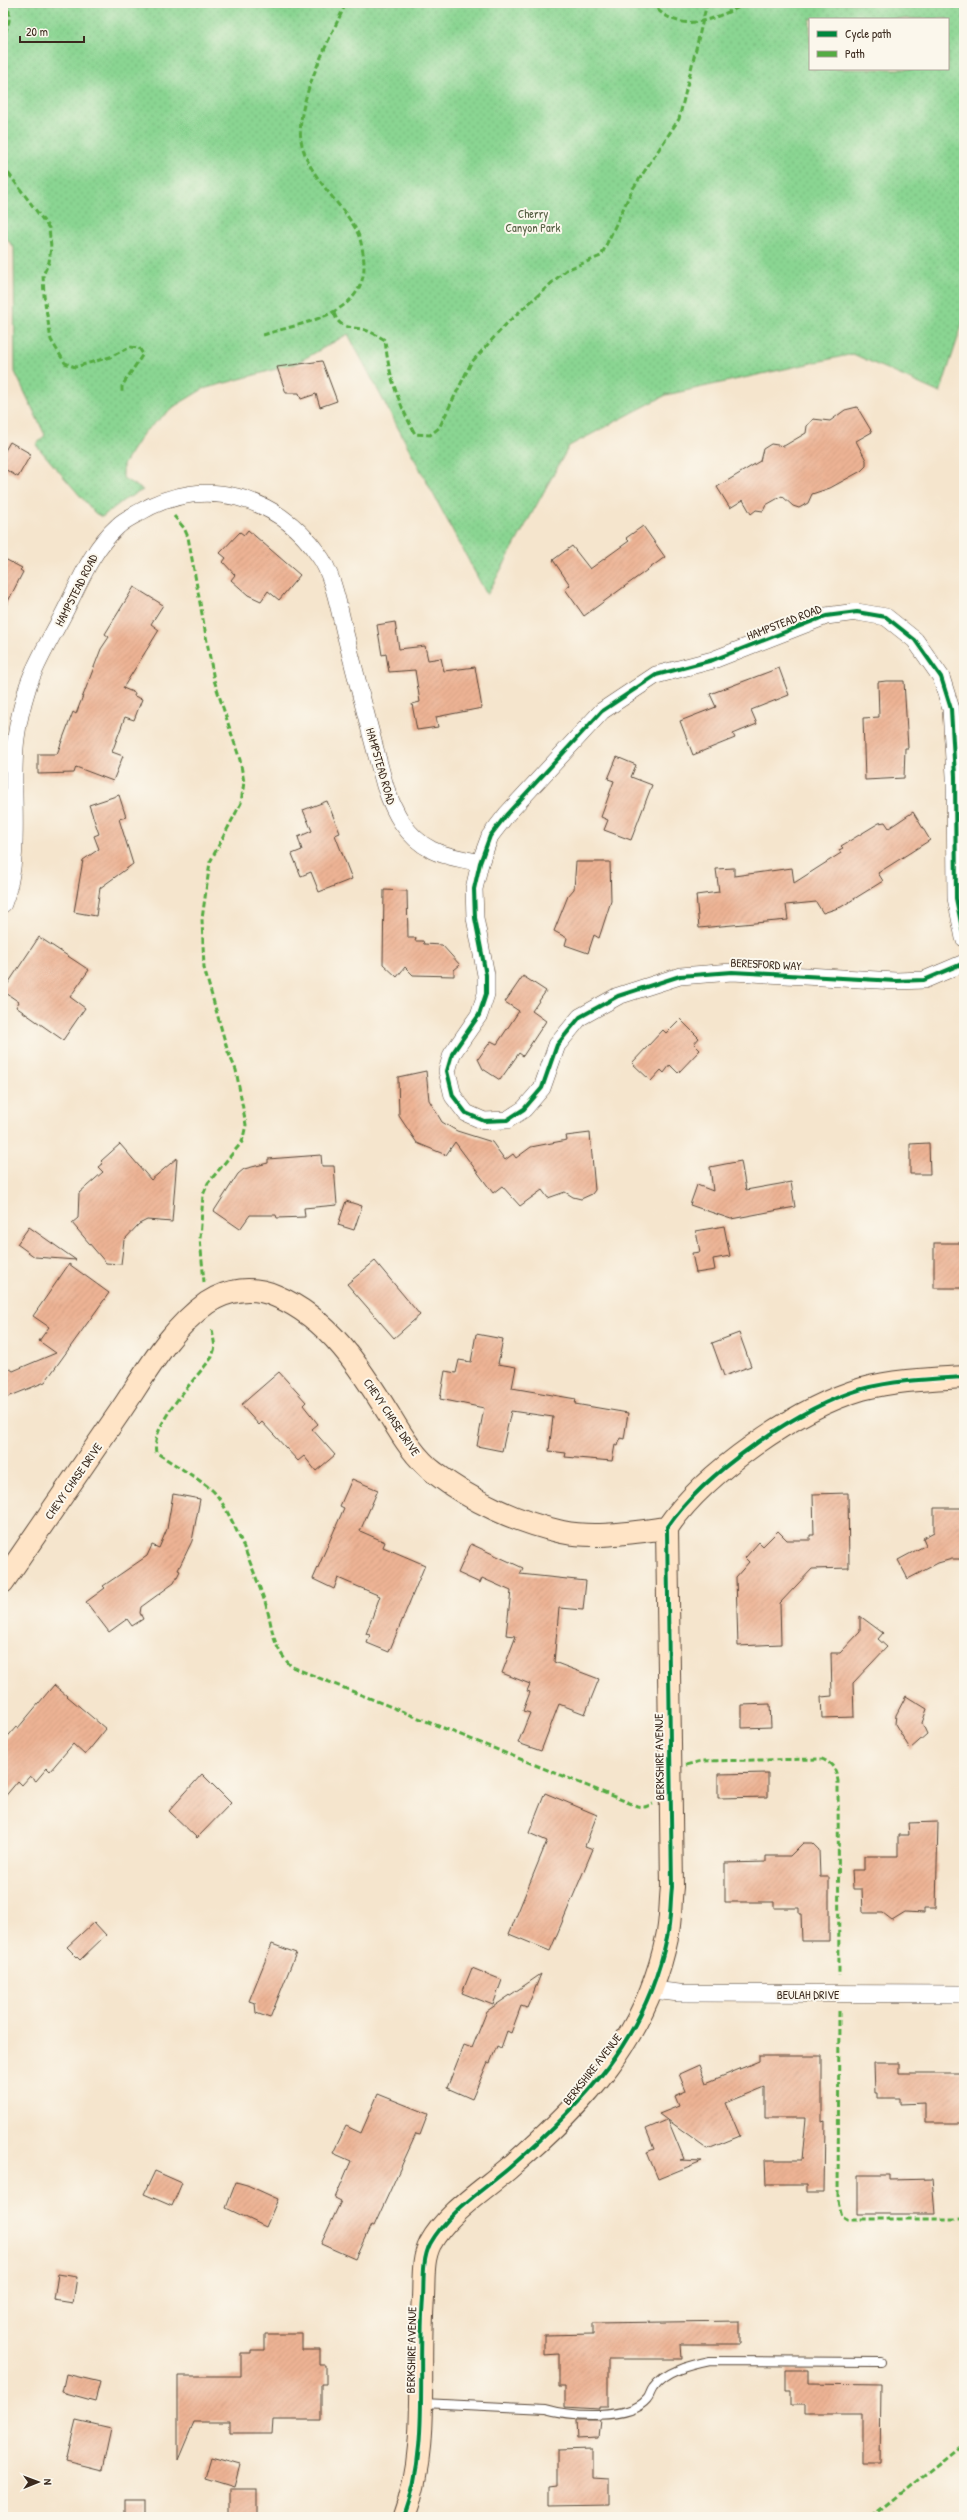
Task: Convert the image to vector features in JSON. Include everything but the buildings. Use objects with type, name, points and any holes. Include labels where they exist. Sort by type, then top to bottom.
[{"type":"main road","name":"CHEVY CHASE DRIVE","points":[[3,1582],[171,1338],[208,1303],[226,1293],[243,1290],[265,1291],[293,1302],[320,1322],[366,1378],[417,1456],[433,1472],[471,1497],[492,1508],[564,1532],[601,1534],[667,1528]]},
{"type":"main road","points":[[667,1528],[679,1510],[731,1463],[778,1429],[821,1405],[862,1389],[901,1381],[964,1377]]},
{"type":"main road","name":"BERKSHIRE AVENUE","points":[[404,2517],[417,2474],[421,2322],[426,2254],[431,2242],[464,2206],[565,2118],[608,2067],[636,2027],[653,1990],[667,1936],[672,1887],[667,1528]]},
{"type":"street","name":"HAMPSTEAD ROAD","points":[[3,904],[9,890],[13,841],[16,738],[29,685],[44,652],[94,552],[118,524],[156,503],[174,496],[195,493],[225,495],[252,501],[280,515],[301,534],[320,555],[334,592],[385,786],[394,812],[409,832],[432,850],[480,863],[490,836],[507,814],[602,710],[656,675],[713,660],[826,616],[858,612],[886,617],[914,640],[941,677],[951,709],[955,776],[956,898],[964,938]]},
{"type":"street","name":"BERESFORD WAY","points":[[480,863],[474,889],[475,918],[486,975],[486,994],[479,1015],[452,1054],[447,1071],[453,1096],[466,1113],[484,1121],[507,1120],[524,1109],[542,1088],[558,1045],[580,1017],[618,996],[673,978],[732,972],[896,981],[924,980],[964,963]]},
{"type":"street","name":"BEULAH DRIVE","points":[[653,1990],[679,1993],[964,1994]]},
{"type":"lane","points":[[420,2403],[546,2409],[560,2414],[599,2415],[625,2411],[638,2406],[647,2400],[660,2380],[691,2365],[710,2361],[881,2362]]},
{"type":"green space","name":"Cherry Canyon Park","points":[[3,3],[964,3],[964,319],[940,393],[853,354],[666,395],[569,446],[487,595],[348,334],[295,364],[203,389],[175,406],[144,432],[123,465],[123,478],[143,490],[124,500],[102,517],[95,513],[36,445],[45,435],[15,372],[14,248],[3,234]]},
{"type":"marked path","points":[[3,42],[9,21],[9,3]]},
{"type":"marked path","points":[[263,335],[329,314],[343,306],[355,295],[362,281],[364,263],[360,239],[347,216],[317,178],[306,157],[302,145],[300,129],[302,112],[314,73],[346,3]]},
{"type":"marked path","points":[[651,3],[663,14],[674,20],[686,22],[698,22],[710,19],[749,3]]},
{"type":"marked path","points":[[334,313],[341,324],[348,327],[365,330],[385,340],[389,366],[395,389],[415,434],[430,435],[439,428],[471,363],[508,322],[566,270],[601,256],[632,190],[679,119],[707,3]]},
{"type":"marked path","points":[[3,166],[49,228],[51,247],[49,262],[43,275],[44,296],[51,340],[65,363],[75,367],[110,357],[130,347],[139,348],[143,354],[122,386],[122,394]]},
{"type":"marked path","points":[[174,516],[184,528],[188,537],[214,680],[240,760],[244,782],[241,803],[210,862],[202,919],[204,968],[228,1052],[236,1070],[246,1125],[242,1142],[208,1183],[203,1195],[200,1239],[204,1282]]},
{"type":"marked path","points":[[212,1330],[215,1347],[212,1357],[175,1403],[167,1416],[156,1441],[156,1452],[192,1475],[212,1490],[219,1498],[227,1511],[249,1560],[265,1602],[276,1644],[292,1667],[637,1806],[645,1807],[653,1804]]},
{"type":"marked path","points":[[686,1765],[701,1761],[822,1759],[833,1767],[838,1781],[839,1976]]},
{"type":"marked path","points":[[839,2011],[838,2201],[842,2216],[847,2219],[964,2219]]},
{"type":"marked path","points":[[872,2517],[964,2443]]},
{"type":"cycle path","points":[[964,938],[956,898],[955,776],[951,709],[941,677],[915,640],[886,617],[857,612],[826,616],[713,660],[656,675],[602,711],[507,814],[490,836],[480,863],[474,889],[475,918],[486,975],[486,994],[479,1015],[452,1054],[447,1071],[453,1096],[466,1113],[484,1121],[507,1120],[524,1109],[542,1088],[557,1045],[580,1017],[618,996],[680,976],[732,972],[896,981],[924,980],[964,963]]},
{"type":"cycle path","points":[[404,2517],[412,2490],[420,2436],[424,2270],[427,2250],[437,2233],[455,2212],[536,2144],[562,2119],[608,2066],[628,2038],[644,2007],[657,1974],[667,1937],[672,1887],[667,1528],[683,1507],[728,1465],[754,1445],[809,1411],[836,1398],[874,1386],[913,1380],[964,1377]]}]
